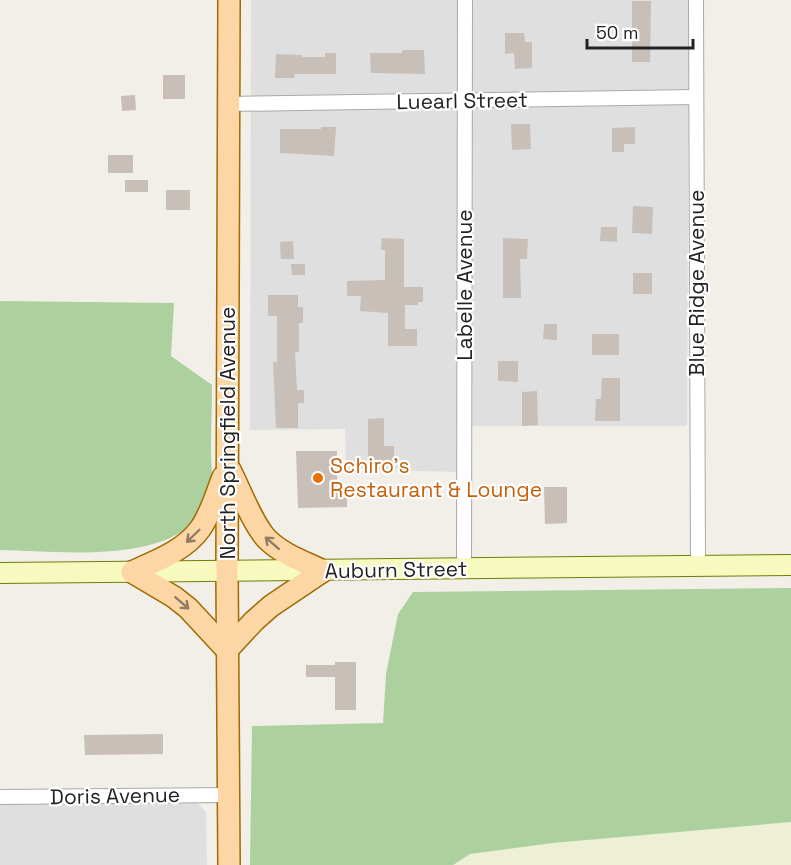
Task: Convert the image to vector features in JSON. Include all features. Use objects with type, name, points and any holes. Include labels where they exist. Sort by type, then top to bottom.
[{"type":"main road","name":"North Springfield Avenue","points":[[229,865],[226,572],[230,0]]},
{"type":"main road","points":[[228,465],[267,540],[283,552],[323,571]]},
{"type":"main road","points":[[132,572],[176,550],[199,531],[206,520],[228,465]]},
{"type":"main road","name":"Auburn Street","points":[[0,573],[791,564]]},
{"type":"main road","points":[[132,572],[188,608],[227,650],[271,606],[323,571]]},
{"type":"street","name":"Labelle Avenue","points":[[464,569],[465,0]]},
{"type":"street","name":"Blue Ridge Avenue","points":[[696,0],[698,566]]},
{"type":"street","name":"Luearl Street","points":[[229,104],[696,97]]},
{"type":"street","name":"Doris Avenue","points":[[0,797],[229,795]]},
{"type":"shaded area","points":[[251,0],[689,0],[687,426],[456,426],[456,472],[346,469],[345,429],[250,430]]},
{"type":"shaded area","points":[[0,799],[195,800],[206,812],[207,865],[0,865]]},
{"type":"green space","points":[[0,301],[174,303],[171,356],[212,385],[211,478],[204,504],[192,523],[174,536],[153,544],[128,549],[101,552],[0,550]]},
{"type":"green space","points":[[791,588],[791,822],[553,843],[470,854],[453,865],[250,865],[252,726],[383,723],[386,674],[398,614],[413,592]]},
{"type":"green space","points":[[791,822],[791,865],[453,865],[470,854],[553,843]]},
{"type":"building","points":[[632,1],[651,1],[650,62],[632,62]]},
{"type":"building","points":[[505,33],[524,33],[525,42],[532,42],[532,68],[515,69],[514,53],[505,54]]},
{"type":"building","points":[[402,50],[424,50],[425,74],[371,73],[370,53],[402,53]]},
{"type":"building","points":[[325,53],[336,53],[336,74],[295,74],[294,78],[275,78],[276,54],[325,57]]},
{"type":"building","points":[[163,75],[185,75],[185,99],[163,99]]},
{"type":"building","points":[[135,95],[136,110],[122,111],[121,96]]},
{"type":"building","points":[[511,124],[530,124],[531,149],[512,150]]},
{"type":"building","points":[[321,127],[336,127],[334,156],[280,153],[280,129],[321,129]]},
{"type":"building","points":[[635,127],[635,144],[624,144],[624,152],[612,152],[612,128]]},
{"type":"building","points":[[108,155],[133,155],[133,173],[108,173]]},
{"type":"building","points":[[125,180],[148,180],[148,192],[125,192]]},
{"type":"building","points":[[166,190],[190,190],[190,210],[166,210]]},
{"type":"building","points":[[633,206],[653,207],[652,234],[632,233]]},
{"type":"building","points":[[601,227],[617,227],[617,242],[600,241]]},
{"type":"building","points":[[382,238],[404,239],[404,287],[423,287],[423,302],[418,302],[418,305],[405,305],[405,329],[417,329],[417,346],[388,346],[388,313],[360,311],[361,296],[347,296],[347,281],[385,280],[385,250],[381,250]]},
{"type":"building","points":[[503,238],[528,239],[527,259],[520,259],[521,298],[503,298]]},
{"type":"building","points":[[293,241],[294,259],[281,259],[280,242]]},
{"type":"building","points":[[291,264],[305,264],[305,275],[292,275]]},
{"type":"building","points":[[633,273],[652,273],[652,294],[633,294]]},
{"type":"building","points":[[268,295],[298,295],[298,307],[303,307],[303,323],[299,323],[299,352],[295,352],[297,390],[304,390],[304,403],[298,403],[298,428],[276,428],[273,362],[277,362],[277,316],[268,316]]},
{"type":"building","points":[[544,324],[557,324],[557,340],[543,339]]},
{"type":"building","points":[[592,334],[619,334],[619,355],[592,355]]},
{"type":"building","points":[[498,361],[518,361],[518,382],[498,381]]},
{"type":"building","points":[[602,378],[620,378],[620,421],[595,421],[596,399],[601,399]]},
{"type":"building","points":[[537,391],[538,425],[522,426],[522,392]]},
{"type":"building","points":[[384,418],[384,446],[394,446],[394,465],[368,466],[368,419]]},
{"type":"building","name":"Schiro's Restaurant & Lounge","points":[[296,451],[337,451],[337,488],[347,488],[347,507],[298,508]]},
{"type":"building","points":[[544,487],[567,487],[567,523],[545,524]]},
{"type":"building","points":[[335,662],[356,662],[356,710],[335,710],[335,677],[306,677],[306,665],[335,665]]},
{"type":"building","points":[[163,734],[163,754],[85,755],[84,735]]},
{"type":"place","name":"Schiro's Restaurant & Lounge","points":[[318,478]]}]
